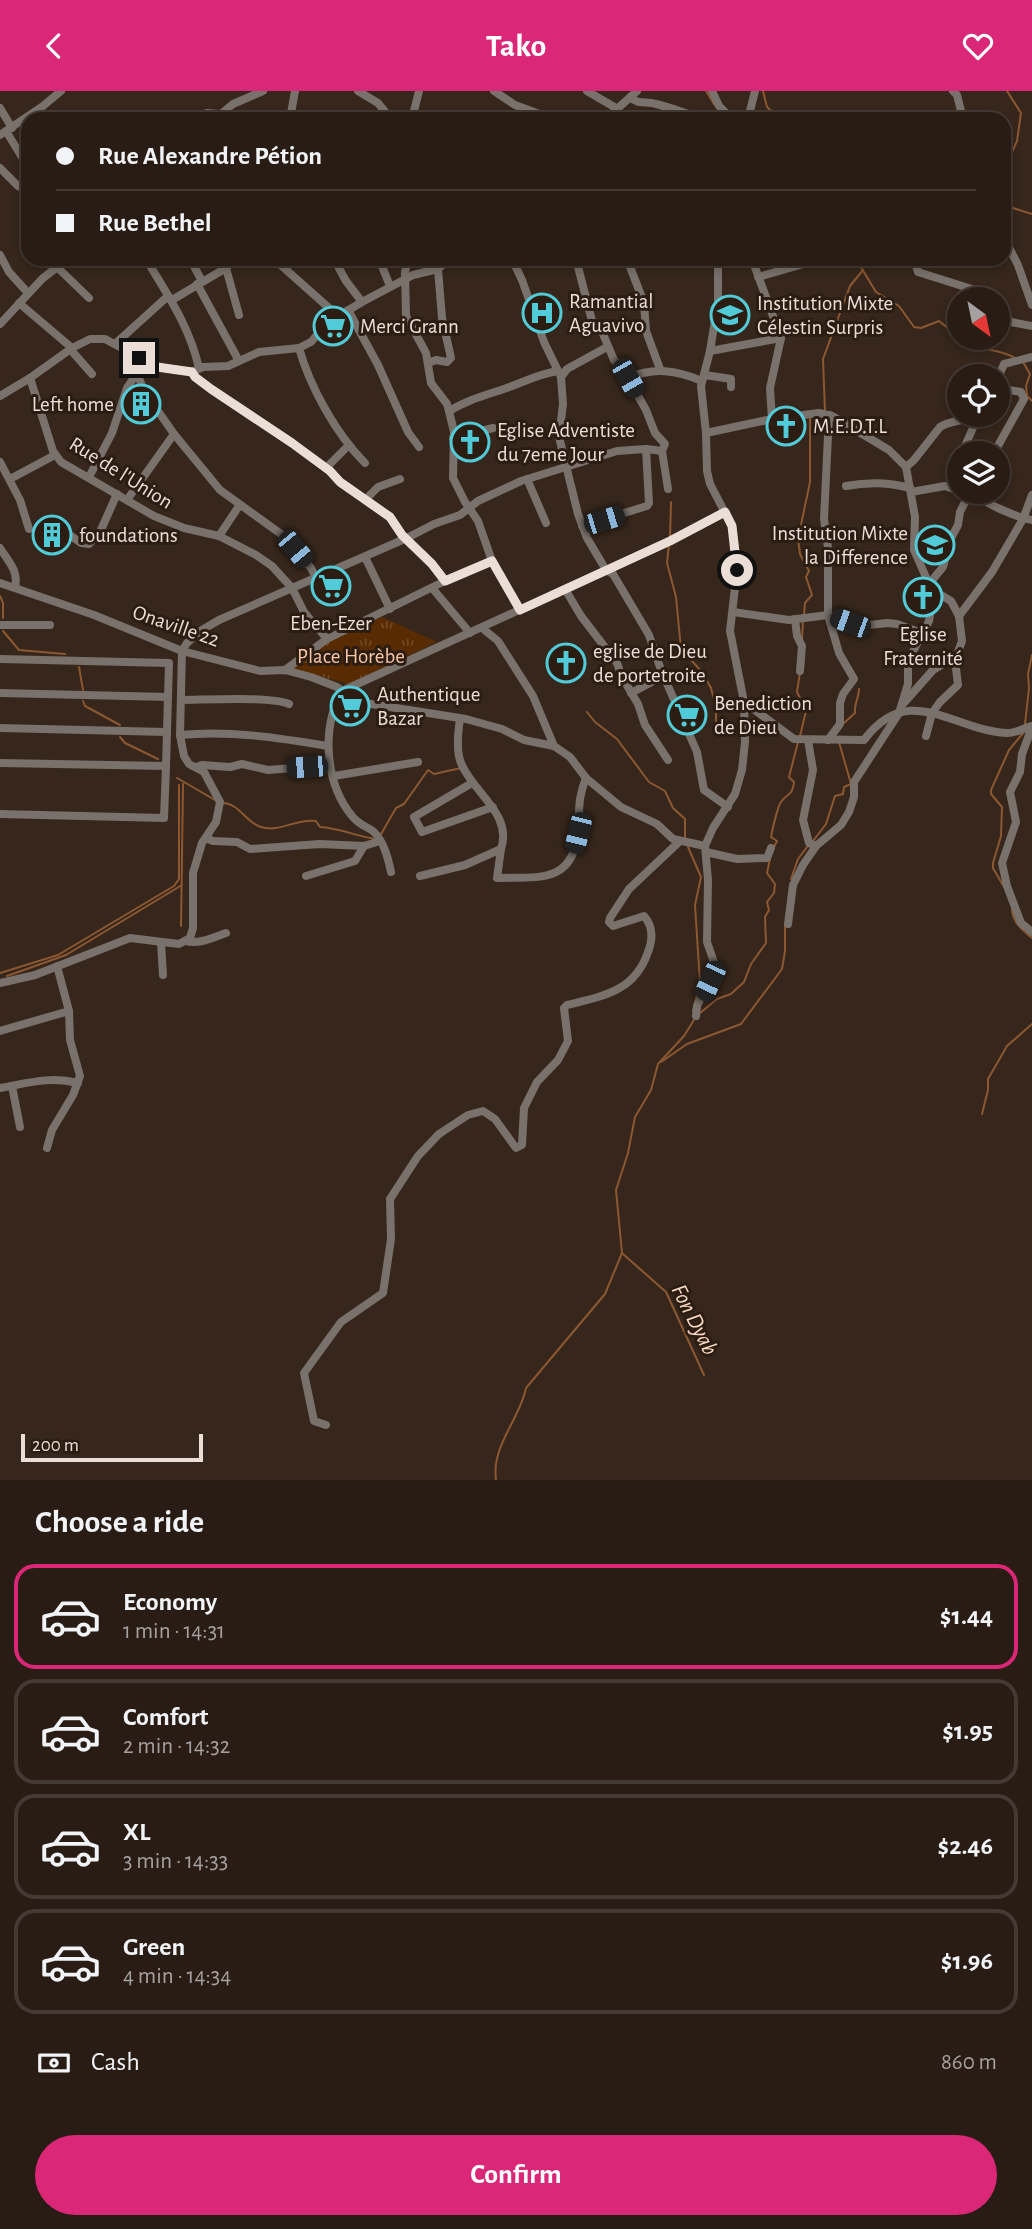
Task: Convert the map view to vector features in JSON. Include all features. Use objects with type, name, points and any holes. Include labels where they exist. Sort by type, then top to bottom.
[{"type":"street","points":[[224,112],[239,101],[263,91]]},
{"type":"street","points":[[291,112],[295,91]]},
{"type":"street","points":[[358,91],[378,103],[385,112]]},
{"type":"street","points":[[414,112],[419,91]]},
{"type":"street","points":[[494,91],[533,112]]},
{"type":"street","points":[[587,91],[617,108]]},
{"type":"street","points":[[712,91],[725,112]]},
{"type":"street","points":[[750,112],[754,91]]},
{"type":"street","points":[[953,91],[957,95],[961,112]]},
{"type":"street","points":[[31,112],[57,92]]},
{"type":"street","points":[[613,112],[633,94],[638,102],[659,104],[677,112]]},
{"type":"street","points":[[0,108],[6,131],[21,156]]},
{"type":"street","points":[[6,131],[21,120]]},
{"type":"street","points":[[0,168],[21,187]]},
{"type":"street","points":[[1011,252],[1032,305]]},
{"type":"street","points":[[0,255],[9,272],[28,293]]},
{"type":"street","points":[[150,266],[187,330],[196,370],[195,377],[270,427],[390,517],[402,535],[445,581]]},
{"type":"street","points":[[193,266],[239,361]]},
{"type":"street","points":[[282,266],[338,316]]},
{"type":"street","points":[[338,266],[362,302]]},
{"type":"street","points":[[382,266],[390,286]]},
{"type":"street","points":[[407,266],[406,316],[428,363],[431,383],[447,404],[453,438],[453,478],[478,521],[492,561],[520,610]]},
{"type":"street","points":[[0,396],[89,339],[98,338],[115,344],[157,367],[196,370],[228,366],[259,352],[299,348],[311,342],[327,323],[348,310],[390,286],[441,266]]},
{"type":"street","points":[[515,266],[544,342],[560,374],[563,404],[559,437],[582,526],[606,570],[612,574],[644,625],[663,676],[697,752],[704,790],[729,807]]},
{"type":"street","points":[[578,266],[592,321],[603,334],[614,361],[628,378],[646,410],[654,433],[666,444],[662,451],[668,489]]},
{"type":"street","points":[[629,266],[644,303],[646,331],[660,369]]},
{"type":"street","points":[[696,1016],[697,1006],[716,968],[708,942],[706,849],[713,828],[735,794],[742,770],[744,702],[730,631],[737,570],[732,526],[706,471],[706,433],[701,386],[718,302],[718,266]]},
{"type":"street","points":[[754,266],[781,338],[770,388],[772,419]]},
{"type":"street","points":[[758,277],[796,266]]},
{"type":"street","points":[[917,266],[918,272],[965,287]]},
{"type":"street","points":[[0,324],[28,293],[57,267],[89,298]]},
{"type":"street","points":[[115,344],[170,298],[226,268],[239,314]]},
{"type":"street","points":[[428,363],[436,360],[447,362],[451,358],[443,318],[438,269]]},
{"type":"street","points":[[19,303],[71,349],[92,374]]},
{"type":"street","points":[[348,310],[378,365],[408,432],[419,447]]},
{"type":"street","points":[[1010,321],[1032,326]]},
{"type":"street","points":[[710,351],[781,338]]},
{"type":"street","points":[[449,411],[473,398],[503,390],[542,373],[560,374],[607,347]]},
{"type":"street","points":[[299,348],[326,410],[348,446],[365,463]]},
{"type":"street","points":[[1004,364],[1032,357]]},
{"type":"street","points":[[89,477],[112,433],[127,388],[137,373],[139,358]]},
{"type":"street","points":[[628,378],[660,369],[704,378],[731,379],[731,387]]},
{"type":"street","points":[[137,373],[144,391],[174,434],[220,490],[281,534],[316,577]]},
{"type":"street","name":"Rue de l'Union","points":[[30,378],[55,456],[61,462],[170,524],[219,536],[256,555],[272,566],[292,588],[304,612],[327,639]]},
{"type":"street","points":[[1010,390],[1021,392],[1024,398],[1010,424]]},
{"type":"street","points":[[706,433],[809,413],[829,415],[889,450],[906,467],[916,525],[914,550],[932,587],[932,612],[908,661],[908,684],[899,710]]},
{"type":"street","points":[[828,740],[840,724],[840,703],[854,679],[839,653],[828,615],[828,548],[824,506],[829,415]]},
{"type":"street","points":[[906,467],[940,427],[947,423]]},
{"type":"street","points":[[453,438],[493,428]]},
{"type":"street","points":[[127,500],[174,434]]},
{"type":"street","points":[[326,468],[348,446]]},
{"type":"street","points":[[582,526],[647,506],[646,449]]},
{"type":"street","points":[[0,814],[164,818],[169,663],[202,629],[434,524],[460,515],[478,501],[527,479],[617,451],[662,451]]},
{"type":"street","points":[[10,479],[55,456]]},
{"type":"street","points":[[0,462],[20,500],[29,529]]},
{"type":"street","points":[[366,499],[377,487],[400,479]]},
{"type":"street","points":[[527,479],[546,523]]},
{"type":"street","points":[[846,486],[863,483],[897,485],[910,490],[947,486]]},
{"type":"street","points":[[50,521],[80,543],[89,544],[100,532],[117,494]]},
{"type":"street","points":[[959,617],[1028,520],[1032,495]]},
{"type":"street","points":[[932,587],[943,567],[963,504]]},
{"type":"street","points":[[992,504],[1028,520]]},
{"type":"street","points":[[219,536],[239,506]]},
{"type":"street","points":[[391,872],[388,855],[374,832],[361,827],[351,815],[337,788],[330,765],[328,746],[336,702],[342,691],[670,541],[725,512]]},
{"type":"street","points":[[0,548],[13,568],[17,580],[15,587]]},
{"type":"street","points":[[365,557],[390,609]]},
{"type":"street","points":[[285,670],[327,639],[492,561]]},
{"type":"street","name":"Onaville 22","points":[[0,583],[94,615],[179,650],[260,671],[285,670],[338,687],[358,702],[460,719],[502,729],[524,740],[554,746]]},
{"type":"street","points":[[926,736],[932,713],[958,685],[955,667],[962,641],[959,617],[951,601],[932,587]]},
{"type":"street","points":[[433,589],[470,633]]},
{"type":"street","points":[[565,589],[581,616],[617,663],[638,704],[645,725],[668,760]]},
{"type":"street","points":[[733,612],[795,619],[828,615],[861,626],[887,622],[922,633]]},
{"type":"street","points":[[795,619],[797,636],[802,646],[800,671]]},
{"type":"street","points":[[0,625],[50,625]]},
{"type":"street","points":[[482,628],[498,642],[533,696],[554,746],[570,757],[586,778],[621,807],[657,824],[673,839],[737,859],[767,858],[771,848]]},
{"type":"street","points":[[0,983],[35,975],[130,938],[180,944],[190,938],[193,928],[193,873],[202,843],[216,822],[220,802],[204,772],[189,764],[184,756],[180,735],[179,650]]},
{"type":"street","points":[[788,923],[793,885],[816,846],[841,825],[849,812],[854,797],[854,782],[899,710],[933,670],[958,655]]},
{"type":"street","points":[[0,659],[169,663]]},
{"type":"street","points":[[631,693],[663,676]]},
{"type":"street","points":[[0,693],[168,697]]},
{"type":"street","points":[[181,701],[250,700],[283,701],[289,704]]},
{"type":"street","points":[[744,702],[794,739],[864,740],[873,728],[899,710],[932,713],[1009,734],[1032,726]]},
{"type":"street","points":[[460,719],[458,754],[461,763],[472,783],[493,807],[504,830],[497,878],[546,876],[562,871],[573,855],[578,833],[578,804],[586,778]]},
{"type":"street","points":[[1032,726],[1022,754],[1020,772],[1010,792],[1016,822],[1002,863],[1007,887],[1021,923],[1032,932]]},
{"type":"street","points":[[0,728],[167,732]]},
{"type":"street","points":[[180,735],[204,733],[271,737],[328,746]]},
{"type":"street","points":[[808,740],[813,770],[803,820],[809,843],[816,846]]},
{"type":"street","points":[[334,776],[418,762]]},
{"type":"street","points":[[0,763],[166,766]]},
{"type":"street","points":[[196,767],[230,767],[242,764],[268,770],[330,765]]},
{"type":"street","points":[[472,783],[414,817],[422,832],[493,807]]},
{"type":"street","points":[[206,838],[237,842],[250,849],[320,844],[364,846],[380,841]]},
{"type":"street","points":[[326,1425],[314,1421],[304,1373],[341,1322],[383,1293],[391,1239],[390,1199],[418,1156],[439,1134],[468,1115],[483,1111],[495,1119],[516,1148],[522,1145],[524,1108],[537,1082],[565,1049],[568,1041],[564,1008],[629,983],[641,969],[647,956],[650,922],[644,916],[613,926],[609,922],[610,918],[629,889],[680,841]]},
{"type":"street","points":[[306,876],[355,861],[364,846]]},
{"type":"street","points":[[421,876],[465,865],[501,849]]},
{"type":"street","points":[[186,941],[191,943],[226,933]]},
{"type":"street","points":[[161,942],[163,975]]},
{"type":"street","points":[[47,1147],[52,1130],[80,1076],[70,1040],[69,1011],[57,966]]},
{"type":"street","points":[[0,1031],[69,1011]]},
{"type":"street","points":[[0,1088],[57,1079],[78,1083]]},
{"type":"street","points":[[12,1086],[20,1127]]},
{"type":"green space","name":"Place Horèbe","points":[[382,617],[437,642],[348,684],[290,668],[323,643]]},
{"type":"waterway","points":[[706,91],[714,104]]},
{"type":"waterway","points":[[763,91],[767,107],[772,112]]},
{"type":"waterway","points":[[1007,91],[1021,113],[1017,141],[1011,154]]},
{"type":"waterway","points":[[1011,206],[1032,214]]},
{"type":"waterway","points":[[860,266],[876,292],[899,306],[914,327],[921,328],[939,321],[947,327]]},
{"type":"waterway","points":[[825,412],[823,359],[850,286],[863,270]]},
{"type":"waterway","points":[[993,350],[1015,358]]},
{"type":"waterway","points":[[1023,362],[1030,374],[1026,386],[1027,396],[1032,401]]},
{"type":"waterway","points":[[804,615],[805,603],[812,595],[806,577],[809,571],[800,554],[798,539],[810,482],[810,419]]},
{"type":"waterway","points":[[670,538],[671,502]]},
{"type":"waterway","points":[[669,543],[667,563],[676,597],[681,649],[702,672],[711,688],[716,707],[716,722]]},
{"type":"waterway","points":[[0,596],[3,618]]},
{"type":"waterway","points":[[802,639],[803,620]]},
{"type":"waterway","points":[[3,631],[19,650],[65,654]]},
{"type":"waterway","points":[[1025,724],[1032,655]]},
{"type":"waterway","points":[[79,667],[83,690]]},
{"type":"waterway","points":[[800,672],[797,692],[806,711],[800,736]]},
{"type":"waterway","points":[[843,724],[855,713],[859,689]]},
{"type":"waterway","points":[[83,701],[85,706],[120,725]]},
{"type":"waterway","points":[[587,712],[617,739],[649,782],[665,791],[673,808],[685,819],[685,838]]},
{"type":"waterway","points":[[1004,887],[993,868],[1001,836],[1002,807],[991,794],[991,790],[1009,750],[1024,732]]},
{"type":"waterway","points":[[120,737],[125,743],[158,759]]},
{"type":"waterway","points":[[774,847],[777,841],[771,837],[780,804],[793,787],[794,782],[789,777],[798,742]]},
{"type":"waterway","points":[[813,841],[826,824],[835,796],[843,794],[844,787],[851,784],[839,742]]},
{"type":"waterway","points":[[380,836],[396,808],[404,804],[428,770],[434,774],[461,768]]},
{"type":"waterway","points":[[177,778],[215,800]]},
{"type":"waterway","points":[[181,926],[183,784]]},
{"type":"waterway","points":[[0,973],[58,955],[174,886],[179,879],[179,785]]},
{"type":"waterway","points":[[223,803],[234,806],[251,822],[261,827],[275,828],[316,821],[320,827],[375,839]]},
{"type":"waterway","points":[[688,847],[701,877],[695,905],[700,983],[693,1011]]},
{"type":"waterway","points":[[791,879],[798,859],[807,847]]},
{"type":"waterway","points":[[700,1013],[717,999],[731,994],[744,982],[751,964],[766,943],[765,917],[769,910],[767,902],[774,893],[775,884],[767,873],[770,859]]},
{"type":"waterway","points":[[7,976],[66,955],[182,885]]},
{"type":"waterway","points":[[1012,908],[1016,922],[1032,938]]},
{"type":"waterway","points":[[661,1062],[687,1044],[741,1024],[782,969],[785,926]]},
{"type":"waterway","points":[[496,1480],[498,1456],[526,1388],[605,1294],[622,1253],[616,1190],[628,1153],[635,1117],[651,1090],[658,1064],[684,1036],[694,1020]]},
{"type":"waterway","points":[[982,1114],[988,1079],[1007,1046],[1032,1024]]},
{"type":"waterway","name":"Fon Dyab","points":[[623,1254],[666,1292],[704,1375]]},
{"type":"place","name":"Ramantial Aguavivo","points":[[542,313]]},
{"type":"place","name":"Institution Mixte Célestin Surpris","points":[[730,315]]},
{"type":"place","name":"Merci Grann","points":[[333,326]]},
{"type":"place","name":"Left home","points":[[141,404]]},
{"type":"place","name":"M.E.D.T.L","points":[[786,426]]},
{"type":"place","name":"Eglise Adventiste du 7eme Jour","points":[[470,442]]},
{"type":"place","name":"foundations","points":[[52,535]]},
{"type":"place","name":"Institution Mixte la Difference","points":[[935,545]]},
{"type":"place","name":"Eben-Ezer","points":[[331,586]]},
{"type":"place","name":"Eglise Fraternité","points":[[923,597]]},
{"type":"place","name":"eglise de Dieu de portetroite","points":[[566,663]]},
{"type":"place","name":"Authentique Bazar","points":[[350,706]]},
{"type":"place","name":"Benediction de Dieu","points":[[687,715]]},
{"type":"route","points":[[139,358],[157,367],[192,372],[211,389],[292,443],[330,471],[340,482],[390,517],[402,535],[432,564],[445,581],[492,561],[520,610],[670,541],[725,512],[732,526],[737,570]]}]
